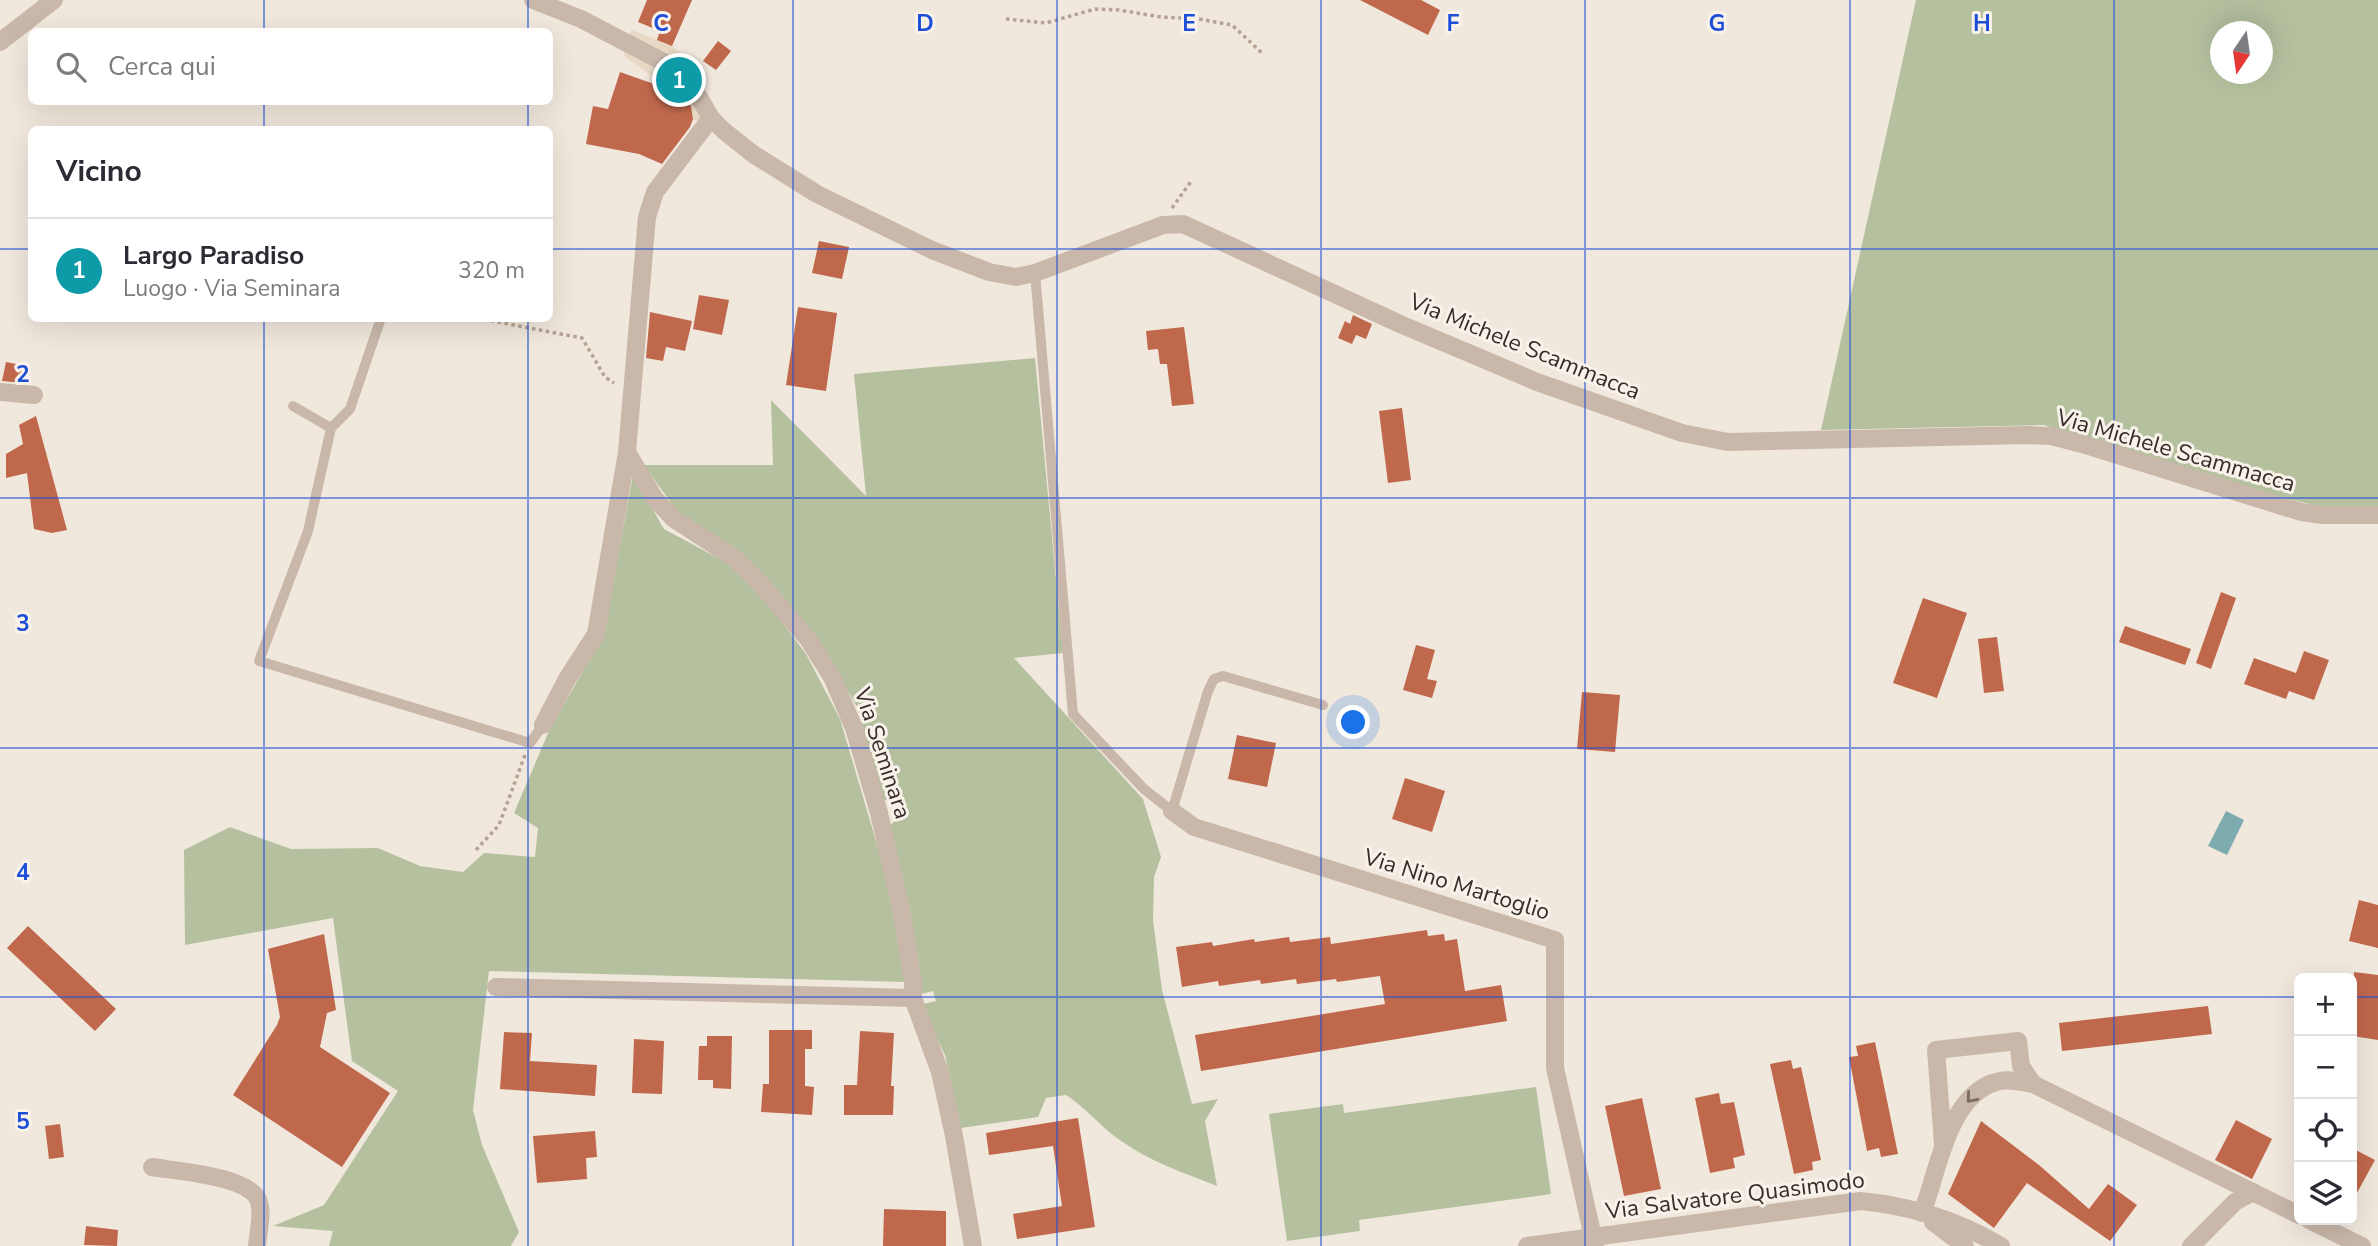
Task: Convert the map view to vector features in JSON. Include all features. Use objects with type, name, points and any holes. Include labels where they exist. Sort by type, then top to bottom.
[{"type":"street","points":[[0,42],[54,0]]},
{"type":"street","name":"Via Michele Scammacca","points":[[533,0],[581,19],[671,66],[700,99],[712,118],[753,154],[817,194],[932,250],[989,272],[1016,277],[1035,273],[1163,225],[1183,224],[1400,324],[1536,382],[1706,439],[1728,442],[2051,436],[2301,512],[2322,515],[2378,515]]},
{"type":"street","points":[[543,725],[567,679],[596,634],[627,452],[647,217],[655,191],[712,118]]},
{"type":"street","points":[[0,392],[34,396]]},
{"type":"street","name":"Via Seminara","points":[[627,452],[655,499],[674,519],[734,558],[808,639],[831,677],[854,728],[879,813],[901,909],[913,982],[913,998],[940,1072],[960,1164],[973,1246]]},
{"type":"street","name":"Via Nino Martoglio","points":[[1172,811],[1194,827],[1555,940],[1555,1069],[1594,1242]]},
{"type":"street","points":[[496,986],[913,998]]},
{"type":"street","points":[[1943,1147],[1936,1050],[2018,1041],[2021,1066],[2033,1084]]},
{"type":"street","points":[[1922,1213],[1943,1147],[1968,1101],[1980,1088],[1997,1081],[2033,1084],[2294,1212]]},
{"type":"street","points":[[152,1167],[234,1181],[254,1191],[260,1203],[257,1246]]},
{"type":"street","points":[[2191,1246],[2235,1202],[2253,1192]]},
{"type":"street","name":"Via Salvatore Quasimodo","points":[[1527,1246],[1594,1242],[1861,1201],[1888,1204],[1964,1226],[2001,1246]]},
{"type":"street","name":"Via Salvatore Quasimodo","points":[[1922,1213],[1965,1246]]},
{"type":"street","points":[[2319,1225],[2362,1246]]},
{"type":"lane","points":[[1035,273],[1073,714],[1144,789],[1172,811],[1214,679],[1223,676],[1323,705]]},
{"type":"lane","points":[[380,322],[350,410],[331,428],[309,531],[259,661],[530,743],[543,725]]},
{"type":"lane","points":[[293,406],[331,428]]},
{"type":"path","points":[[1006,19],[1046,23],[1095,9],[1199,19],[1232,25],[1262,53]]},
{"type":"path","points":[[1163,225],[1172,207],[1192,180]]},
{"type":"path","points":[[498,322],[582,338],[604,377],[631,391]]},
{"type":"path","points":[[476,850],[499,825],[530,743]]},
{"type":"green space","points":[[1916,0],[2378,0],[2378,507],[2323,507],[2266,494],[2044,425],[1821,430]]},
{"type":"green space","points":[[1035,358],[1063,653],[1014,658],[1143,799],[1161,857],[1154,877],[1153,920],[1162,990],[1192,1104],[1218,1099],[1205,1121],[1217,1186],[1128,1146],[1066,1095],[1046,1098],[1038,1117],[961,1128],[945,1055],[924,1004],[936,1001],[933,991],[921,994],[889,827],[899,816],[896,803],[882,799],[857,707],[835,669],[780,594],[741,552],[679,514],[644,465],[773,465],[771,400],[866,496],[854,374]]},
{"type":"green space","points":[[633,475],[664,529],[733,566],[759,592],[806,654],[840,719],[886,875],[905,982],[489,971],[473,1110],[482,1145],[519,1232],[511,1246],[329,1246],[333,1231],[273,1226],[324,1205],[398,1091],[352,1061],[333,918],[185,945],[184,850],[230,827],[291,849],[378,848],[420,866],[463,872],[484,853],[535,857],[538,828],[514,813],[549,731],[598,644],[606,621]]},
{"type":"green space","points":[[1536,1087],[1551,1194],[1359,1220],[1360,1231],[1287,1241],[1269,1114],[1343,1104],[1344,1113]]},
{"type":"shaded area","points":[[632,30],[672,46],[688,60],[716,109],[706,124],[693,119],[691,105],[624,56],[626,42]]},
{"type":"water","points":[[2226,811],[2244,820],[2227,855],[2208,846]]},
{"type":"building","points":[[647,0],[692,0],[672,46],[657,40],[660,31],[638,22]]},
{"type":"building","points":[[1360,0],[1421,0],[1440,10],[1428,35]]},
{"type":"building","points":[[718,41],[731,51],[716,70],[703,61]]},
{"type":"building","points":[[620,72],[671,90],[691,106],[693,119],[690,127],[662,164],[639,154],[586,144],[593,106],[608,109]]},
{"type":"building","points":[[819,241],[849,247],[842,279],[812,273]]},
{"type":"building","points":[[699,295],[729,300],[722,335],[693,329]]},
{"type":"building","points":[[798,307],[837,313],[826,391],[786,385]]},
{"type":"building","points":[[650,312],[692,321],[685,351],[666,347],[663,361],[646,358]]},
{"type":"building","points":[[1353,315],[1372,324],[1366,339],[1356,335],[1352,344],[1338,338],[1345,321],[1350,324]]},
{"type":"building","points":[[1184,327],[1194,404],[1172,406],[1167,364],[1160,364],[1158,349],[1148,350],[1146,331]]},
{"type":"building","points":[[6,362],[27,366],[23,383],[2,381]]},
{"type":"building","points":[[1402,408],[1411,480],[1388,483],[1379,411]]},
{"type":"building","points":[[36,416],[67,530],[52,533],[34,529],[27,473],[6,478],[6,454],[23,444],[19,425]]},
{"type":"building","points":[[2221,592],[2236,598],[2211,669],[2196,663]]},
{"type":"building","points":[[1923,598],[1967,613],[1937,698],[1893,683]]},
{"type":"building","points":[[2125,626],[2191,649],[2185,665],[2119,642]]},
{"type":"building","points":[[1997,637],[2004,691],[1984,693],[1978,639]]},
{"type":"building","points":[[1416,645],[1435,650],[1427,679],[1437,681],[1432,698],[1403,690]]},
{"type":"building","points":[[2304,651],[2329,660],[2314,700],[2289,691],[2286,699],[2244,684],[2254,658],[2296,673]]},
{"type":"building","points":[[1582,692],[1620,695],[1615,752],[1577,749]]},
{"type":"building","points":[[1237,735],[1276,743],[1267,787],[1228,779]]},
{"type":"building","points":[[1405,778],[1445,791],[1432,832],[1392,819]]},
{"type":"building","points":[[2359,900],[2378,905],[2378,948],[2349,941]]},
{"type":"building","points":[[28,926],[116,1009],[95,1031],[7,948]]},
{"type":"building","points":[[1427,930],[1428,936],[1444,934],[1445,941],[1457,939],[1465,991],[1501,985],[1507,1021],[1201,1071],[1195,1035],[1385,1004],[1380,976],[1297,984],[1296,979],[1261,984],[1260,980],[1219,986],[1218,981],[1182,987],[1176,947],[1212,942],[1213,946],[1254,939],[1255,942],[1289,937],[1290,942],[1330,937],[1331,944]]},
{"type":"building","points":[[324,934],[336,1010],[327,1013],[320,1047],[390,1093],[342,1167],[233,1095],[280,1017],[268,949]]},
{"type":"building","points":[[2354,972],[2378,975],[2378,1040],[2357,1037],[2357,973]]},
{"type":"building","points":[[2208,1006],[2212,1034],[2062,1051],[2059,1023]]},
{"type":"building","points":[[769,1030],[812,1030],[812,1049],[805,1049],[805,1086],[814,1087],[812,1115],[761,1112],[763,1084],[769,1084]]},
{"type":"building","points":[[860,1031],[894,1033],[891,1086],[894,1086],[893,1115],[844,1115],[844,1085],[857,1085]]},
{"type":"building","points":[[504,1032],[532,1033],[530,1061],[597,1065],[595,1096],[500,1089]]},
{"type":"building","points":[[707,1036],[732,1036],[731,1089],[713,1088],[713,1080],[698,1080],[699,1046],[707,1046]]},
{"type":"building","points":[[634,1039],[664,1041],[662,1094],[632,1093]]},
{"type":"building","points":[[1875,1042],[1898,1154],[1881,1157],[1879,1148],[1867,1151],[1849,1057],[1858,1056],[1856,1046]]},
{"type":"building","points":[[1791,1060],[1793,1069],[1801,1067],[1821,1160],[1812,1162],[1813,1170],[1794,1174],[1770,1064]]},
{"type":"building","points":[[1719,1093],[1721,1104],[1734,1102],[1745,1155],[1733,1158],[1735,1168],[1710,1173],[1695,1098]]},
{"type":"building","points":[[1642,1098],[1661,1189],[1624,1196],[1605,1106]]},
{"type":"building","points":[[1078,1118],[1095,1227],[1017,1239],[1013,1214],[1062,1206],[1053,1146],[989,1155],[986,1133]]},
{"type":"building","points":[[2236,1120],[2272,1139],[2252,1179],[2215,1160]]},
{"type":"building","points":[[1981,1121],[2039,1165],[2089,1209],[2108,1184],[2137,1205],[2110,1241],[2027,1183],[1994,1228],[1948,1194]]},
{"type":"building","points":[[60,1124],[64,1157],[49,1159],[45,1126]]},
{"type":"building","points":[[595,1131],[597,1157],[586,1158],[587,1179],[537,1183],[533,1136]]},
{"type":"building","points":[[2357,1151],[2375,1160],[2357,1193]]},
{"type":"building","points":[[884,1209],[946,1211],[946,1246],[883,1246]]},
{"type":"building","points":[[86,1226],[118,1230],[117,1246],[84,1245]]},
{"type":"place","name":"Largo Paradiso","points":[[679,80]]}]
